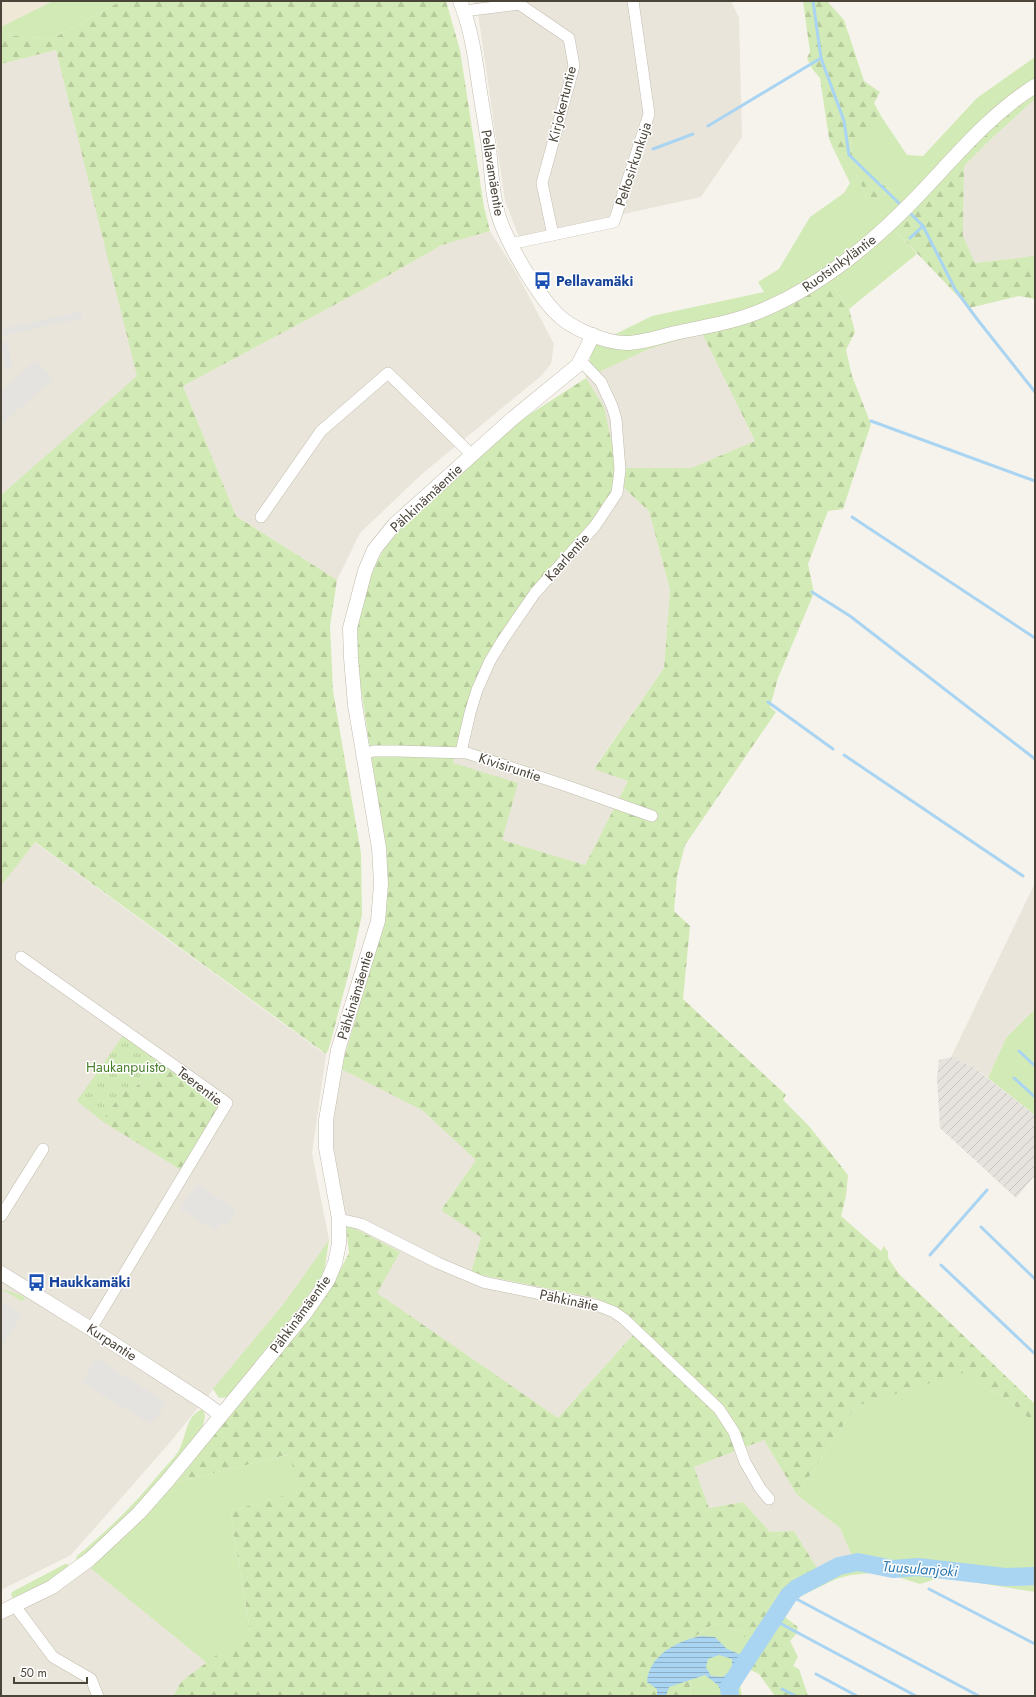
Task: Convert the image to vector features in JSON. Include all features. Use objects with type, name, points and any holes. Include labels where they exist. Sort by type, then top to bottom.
[{"type":"street","name":"Peltosirkunkuja","points":[[510,244],[614,222],[649,114],[634,1]]},
{"type":"street","name":"Kirjokertuntie","points":[[462,6],[519,4],[569,38],[574,66],[542,183],[553,235]]},
{"type":"street","name":"Pellavamäentie","points":[[462,6],[469,24],[475,56],[489,148],[496,208],[502,227],[510,244],[542,296],[556,314],[577,328],[593,335]]},
{"type":"street","name":"Ruotsinkyläntie","points":[[593,335],[612,342],[627,343],[731,320],[761,311],[792,296],[820,279],[881,232],[912,202],[980,130],[1013,100],[1035,86]]},
{"type":"street","name":"Pähkinämäentie","points":[[1,1612],[52,1587],[90,1559],[139,1513],[306,1312],[328,1280],[335,1263],[339,1244],[338,1219],[326,1148],[326,1120],[338,1050],[378,921],[381,884],[379,848],[362,754],[355,705],[350,628],[365,571],[374,550],[394,525],[512,420],[578,365],[593,335]]},
{"type":"street","name":"Kaarlentie","points":[[461,752],[477,690],[494,654],[520,614],[536,593],[595,526],[617,493],[620,470],[616,420],[612,406],[601,382],[580,360]]},
{"type":"street","points":[[262,517],[321,431],[388,373],[473,456]]},
{"type":"street","name":"Kivisiruntie","points":[[362,754],[374,751],[461,752],[567,786],[652,816]]},
{"type":"street","name":"Teerentie","points":[[21,957],[227,1104],[91,1328]]},
{"type":"street","points":[[1,1216],[43,1149]]},
{"type":"street","name":"Pähkinätie","points":[[338,1219],[360,1224],[438,1263],[483,1282],[599,1306],[614,1312],[719,1409],[734,1432],[745,1462],[760,1488],[769,1499]]},
{"type":"street","name":"Kurpantie","points":[[1,1273],[91,1328],[205,1402],[221,1415]]},
{"type":"street","points":[[15,1606],[53,1656],[91,1679],[98,1696]]},
{"type":"shaded area","points":[[1,1],[53,1],[1,27]]},
{"type":"shaded area","points":[[473,1],[731,1],[739,18],[742,137],[701,197],[519,237],[505,201],[478,13]]},
{"type":"shaded area","points":[[56,50],[138,376],[1,495],[1,64]]},
{"type":"shaded area","points":[[1035,99],[1035,256],[975,263],[963,236],[964,166]]},
{"type":"shaded area","points":[[490,231],[516,272],[554,344],[551,364],[541,376],[423,473],[360,533],[337,580],[236,516],[183,386],[368,287],[442,245]]},
{"type":"shaded area","points":[[81,311],[82,318],[3,336],[2,329]]},
{"type":"shaded area","points":[[702,333],[755,441],[691,468],[625,468],[624,488],[649,511],[670,590],[664,668],[594,768],[628,781],[585,865],[501,840],[453,763],[470,694],[604,407],[586,378],[649,349]]},
{"type":"shaded area","points":[[8,342],[12,369],[5,370],[1,343]]},
{"type":"shaded area","points":[[36,360],[53,379],[1,425],[1,391]]},
{"type":"shaded area","points":[[34,842],[326,1055],[312,1153],[329,1240],[285,1302],[167,1446],[71,1555],[1,1590],[1,886]]},
{"type":"shaded area","points":[[1035,883],[1035,1009],[1006,1038],[988,1078],[973,1067],[951,1057]]},
{"type":"shaded area","points":[[951,1057],[973,1067],[1035,1115],[1035,1175],[1016,1198],[940,1128],[937,1078],[939,1060]]},
{"type":"shaded area","points":[[341,1069],[423,1110],[477,1160],[441,1209],[481,1237],[471,1273],[596,1298],[633,1335],[558,1418],[376,1293],[346,1224],[332,1161],[331,1128]]},
{"type":"shaded area","points":[[197,1184],[236,1210],[227,1226],[221,1222],[216,1231],[180,1209]]},
{"type":"shaded area","points":[[1,1302],[22,1314],[1,1347]]},
{"type":"shaded area","points":[[96,1358],[167,1403],[151,1424],[82,1383]]},
{"type":"shaded area","points":[[764,1440],[797,1495],[840,1528],[852,1556],[820,1573],[794,1531],[770,1532],[743,1502],[709,1508],[694,1467]]},
{"type":"shaded area","points":[[89,1567],[207,1663],[182,1681],[173,1696],[1,1696],[1,1620],[26,1608]]},
{"type":"green space","points":[[53,1],[121,1],[52,39],[7,35],[1,37],[1,27]]},
{"type":"green space","points":[[121,1],[446,1],[460,50],[484,207],[490,231],[442,245],[368,287],[183,386],[236,516],[337,580],[330,626],[333,691],[361,853],[362,915],[349,972],[329,1048],[326,1054],[35,842],[1,886],[1,495],[137,376],[56,50],[1,64],[1,37],[7,35],[52,39]]},
{"type":"green space","points":[[803,1],[827,1],[844,20],[864,81],[880,92],[874,103],[881,116],[872,124],[871,133],[859,144],[850,140],[853,161],[868,175],[891,190],[869,204],[859,178],[832,146],[829,138],[820,78],[813,70],[807,58],[810,52]]},
{"type":"green space","points":[[1035,57],[1035,97],[1018,106],[894,229],[917,254],[849,309],[828,279],[702,333],[649,349],[586,378],[590,359],[585,349],[652,316],[764,292],[758,282],[779,269],[810,217],[844,193],[850,183],[832,146],[859,178],[869,204],[891,190],[868,175],[853,161],[850,139],[881,116],[907,155],[923,156],[977,98]]},
{"type":"green space","points":[[1035,97],[1035,99],[964,166],[963,236],[975,263],[1035,256],[1035,299],[1019,296],[969,308],[894,229],[966,154],[1018,106]]},
{"type":"green space","points":[[828,279],[849,309],[855,332],[846,350],[852,376],[871,424],[843,509],[828,511],[808,564],[814,593],[778,678],[770,707],[776,712],[685,845],[677,876],[674,911],[690,926],[683,999],[786,1095],[783,1100],[809,1126],[848,1175],[846,1196],[841,1216],[881,1251],[884,1246],[888,1252],[888,1258],[899,1274],[1035,1404],[1035,1424],[1006,1398],[986,1388],[969,1371],[856,1406],[797,1495],[764,1440],[694,1467],[709,1508],[743,1502],[770,1532],[794,1531],[820,1573],[785,1580],[768,1610],[785,1617],[798,1627],[796,1634],[790,1641],[798,1657],[793,1666],[799,1669],[808,1696],[775,1696],[759,1674],[748,1669],[755,1657],[738,1650],[746,1632],[713,1624],[664,1658],[689,1658],[691,1696],[173,1696],[182,1681],[250,1630],[230,1511],[298,1492],[290,1454],[173,1483],[332,1286],[349,1253],[346,1224],[400,1252],[377,1293],[558,1418],[633,1335],[596,1298],[471,1273],[481,1237],[441,1210],[476,1160],[422,1110],[341,1069],[385,917],[387,860],[359,676],[357,627],[371,572],[388,542],[404,524],[524,418],[586,378],[604,407],[616,464],[615,483],[601,511],[536,586],[470,694],[453,763],[518,783],[502,840],[585,865],[628,781],[594,769],[664,668],[670,590],[649,511],[624,488],[625,468],[691,468],[755,441],[702,333]]},
{"type":"green space","points":[[1035,1009],[1035,1115],[988,1078],[1006,1038]]},
{"type":"green space","name":"Haukanpuisto","points":[[124,1034],[152,1053],[147,1062],[160,1070],[150,1084],[141,1082],[133,1089],[124,1090],[102,1121],[77,1101]]},
{"type":"green space","points":[[152,1053],[220,1104],[181,1170],[102,1121],[124,1090],[133,1089],[141,1082],[150,1084],[160,1070],[147,1062]]},
{"type":"green space","points":[[329,1240],[324,1273],[284,1329],[228,1397],[219,1398],[213,1389],[285,1302]]},
{"type":"green space","points":[[3,1289],[23,1296],[25,1299],[22,1301]]},
{"type":"green space","points":[[969,1370],[986,1388],[1006,1398],[1035,1424],[1035,1572],[1007,1574],[1009,1586],[1035,1585],[1035,1592],[942,1577],[920,1584],[888,1574],[871,1573],[851,1575],[836,1579],[793,1600],[785,1617],[768,1610],[785,1580],[820,1573],[852,1556],[840,1528],[797,1495],[856,1406]]},
{"type":"green space","points":[[203,1409],[205,1416],[203,1426],[153,1489],[102,1541],[77,1560],[77,1556],[131,1506],[174,1457],[181,1446],[187,1427],[193,1416]]},
{"type":"green space","points":[[291,1454],[299,1492],[230,1511],[250,1631],[207,1663],[89,1567],[173,1483]]},
{"type":"green space","points":[[65,1564],[68,1564],[68,1567],[42,1586],[13,1598],[11,1595],[12,1592]]},
{"type":"green space","points":[[713,1624],[746,1632],[755,1658],[739,1680],[742,1696],[691,1696],[689,1658],[664,1658]]},
{"type":"water","points":[[1035,1572],[1035,1585],[1009,1586],[1007,1574]]},
{"type":"water","points":[[701,1636],[715,1637],[727,1649],[750,1660],[739,1677],[733,1691],[733,1696],[723,1696],[718,1685],[705,1675],[669,1687],[666,1696],[657,1696],[657,1689],[647,1682],[649,1672],[659,1657],[674,1646],[692,1638]],"holes":[[[719,1655],[732,1659],[732,1671],[722,1677],[711,1676],[706,1667],[708,1659]]]},
{"type":"waterway","points":[[813,1],[821,58],[844,121],[849,155],[902,206]]},
{"type":"waterway","points":[[708,126],[821,58]]},
{"type":"waterway","points":[[653,149],[693,134]]},
{"type":"waterway","points":[[908,211],[923,226],[955,289],[1035,392]]},
{"type":"waterway","points":[[910,238],[923,226]]},
{"type":"waterway","points":[[871,421],[1035,481]]},
{"type":"waterway","points":[[852,517],[1035,638]]},
{"type":"waterway","points":[[812,592],[850,616],[1035,759]]},
{"type":"waterway","points":[[768,702],[833,749]]},
{"type":"waterway","points":[[844,755],[1023,876]]},
{"type":"waterway","points":[[1019,1051],[1035,1066]]},
{"type":"waterway","points":[[1014,1078],[1035,1097]]},
{"type":"waterway","points":[[930,1255],[987,1190]]},
{"type":"waterway","points":[[981,1227],[1035,1279]]},
{"type":"waterway","points":[[941,1265],[1035,1354]]},
{"type":"waterway","name":"Tuusulanjoki","points":[[730,1696],[729,1687],[789,1595],[797,1588],[839,1566],[858,1562],[893,1569],[918,1567],[1005,1577],[1035,1576]]},
{"type":"waterway","points":[[929,1589],[1035,1644]]},
{"type":"waterway","points":[[789,1595],[979,1696]]},
{"type":"waterway","points":[[774,1620],[916,1696]]},
{"type":"waterway","points":[[816,1674],[857,1696]]},
{"type":"waterway","points":[[782,1689],[796,1696]]},
{"type":"place","name":"Pellavamäki","points":[[543,281]]},
{"type":"place","name":"Haukkamäki","points":[[36,1282]]}]
